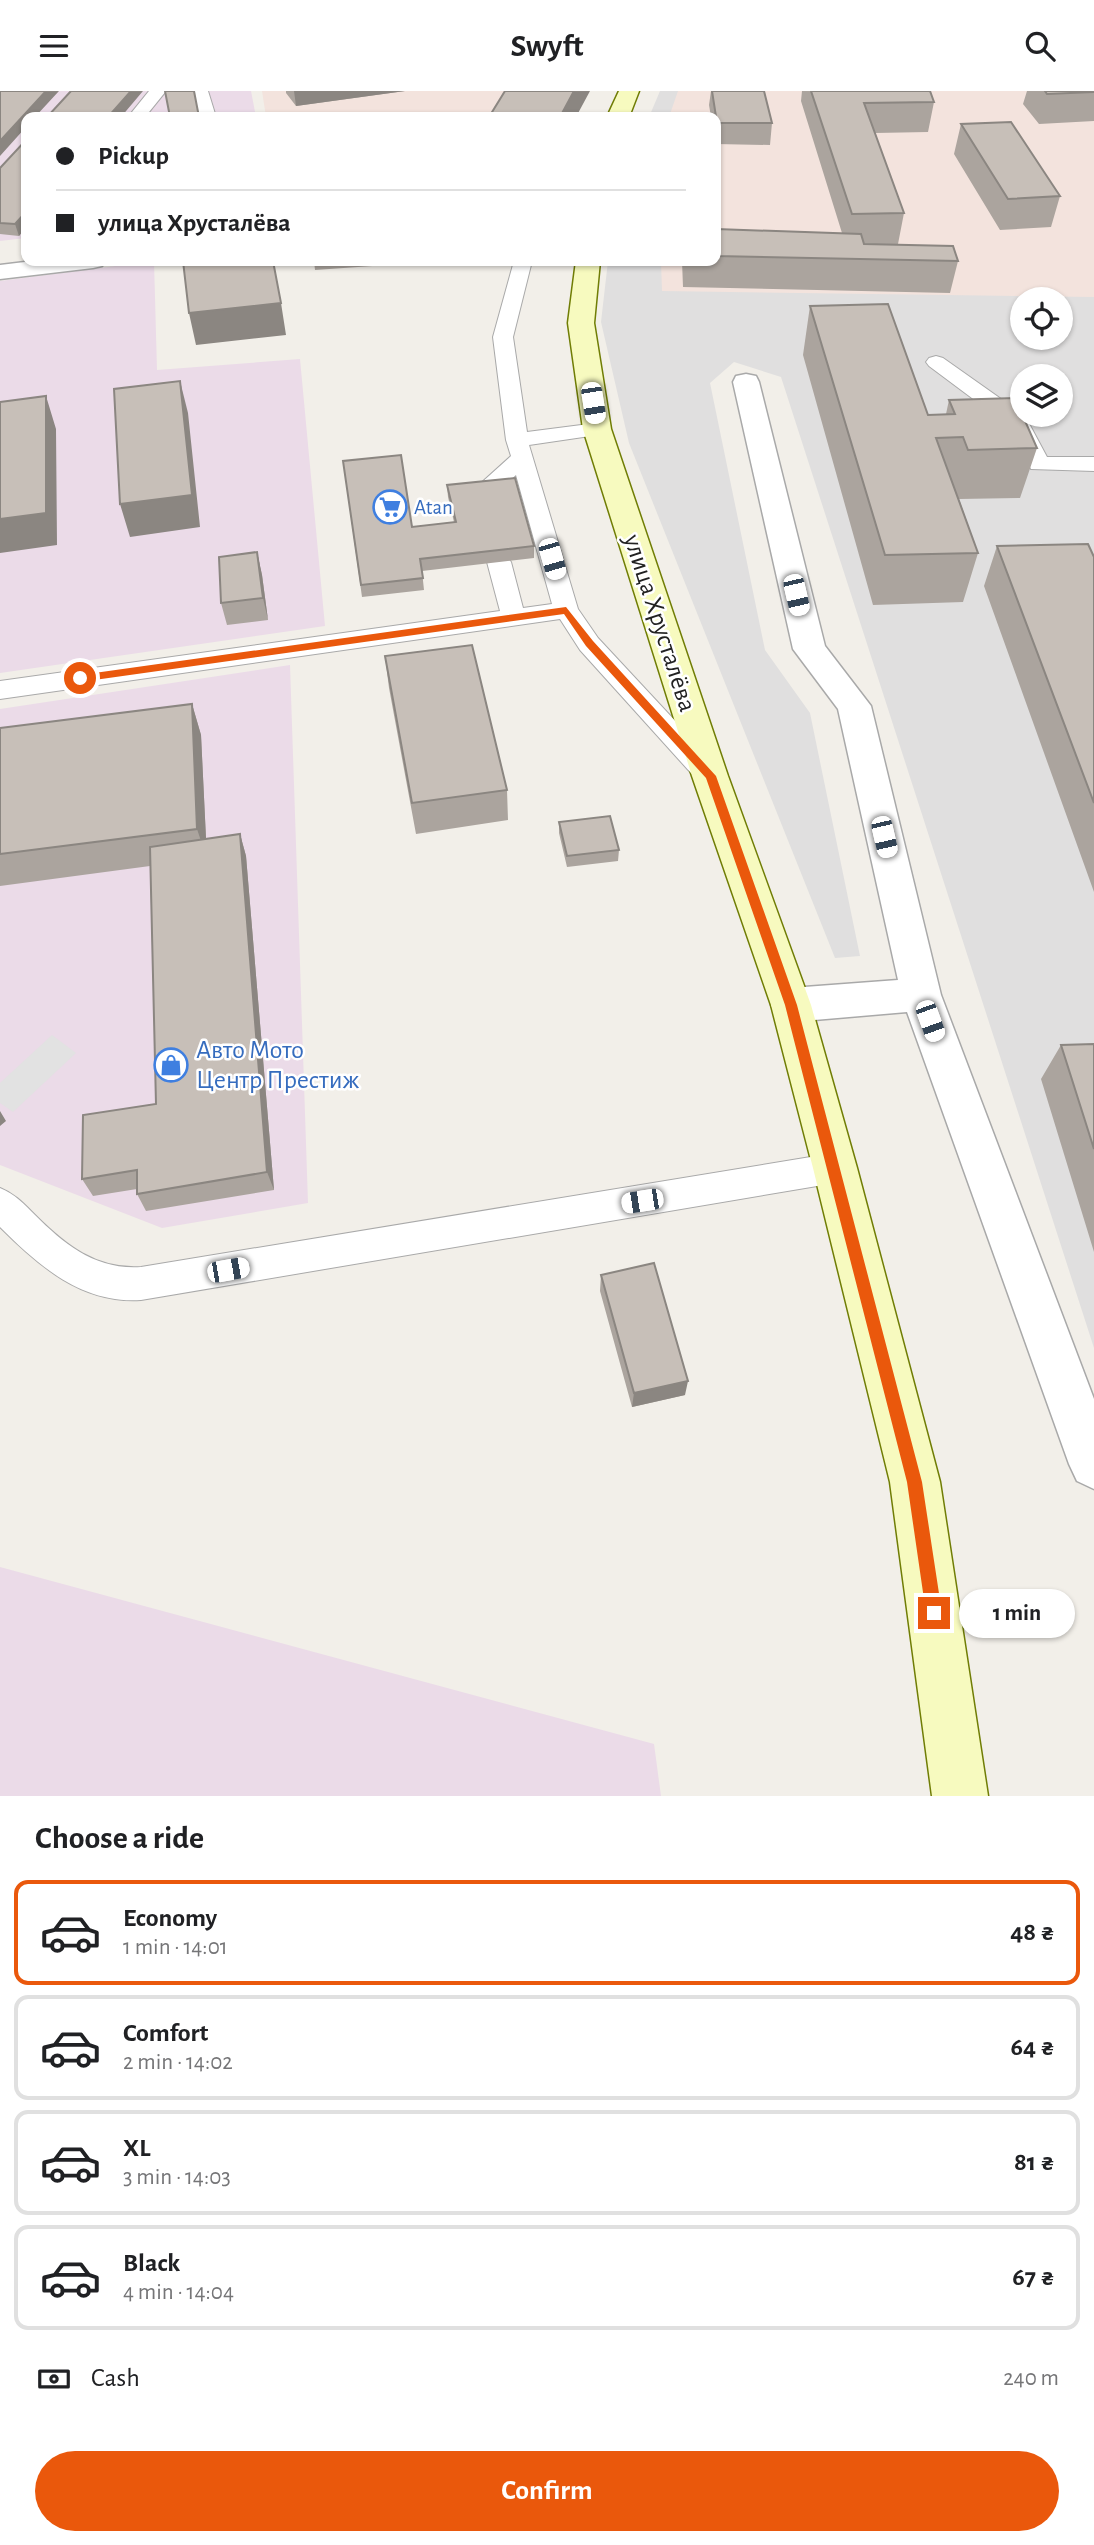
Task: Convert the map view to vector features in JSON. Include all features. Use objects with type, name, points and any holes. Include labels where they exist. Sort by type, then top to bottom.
[{"type":"main road","points":[[620,112],[629,91]]},
{"type":"main road","name":"улица Хрусталёва","points":[[587,266],[581,323],[597,429],[710,776],[791,1005],[915,1482],[960,1796]]},
{"type":"street","points":[[0,272],[51,266]]},
{"type":"street","points":[[746,382],[809,649],[854,706],[920,995],[1094,1464]]},
{"type":"street","points":[[791,1005],[920,995]]},
{"type":"lane","points":[[145,112],[158,91]]},
{"type":"lane","points":[[200,91],[206,112]]},
{"type":"lane","points":[[522,266],[503,337],[520,449],[566,610],[589,644],[710,776]]},
{"type":"lane","points":[[936,362],[1017,421],[1039,464],[1094,464]]},
{"type":"lane","points":[[481,493],[520,449],[597,429]]},
{"type":"lane","points":[[499,562],[514,618]]},
{"type":"lane","points":[[0,690],[566,610]]},
{"type":"lane","points":[[0,1204],[52,1256],[85,1276],[128,1285],[835,1168]]},
{"type":"shaded area","points":[[24,91],[251,91],[255,112],[21,112],[21,239],[0,241],[0,117]]},
{"type":"shaded area","points":[[262,91],[573,91],[562,112],[265,112]]},
{"type":"shaded area","points":[[660,91],[1094,91],[1094,1348],[781,377],[734,362],[710,383],[765,650],[810,713],[860,956],[835,958],[629,443],[601,322],[607,266],[721,266],[721,112],[651,112]]},
{"type":"shaded area","points":[[678,91],[1094,91],[1094,297],[1073,297],[1073,287],[1010,287],[1010,296],[662,291],[661,266],[721,266],[721,112],[671,112]]},
{"type":"shaded area","points":[[116,266],[154,266],[157,370],[300,359],[325,626],[0,673],[0,281]]},
{"type":"shaded area","points":[[290,665],[308,1203],[162,1228],[0,1165],[0,709]]},
{"type":"shaded area","points":[[52,1035],[76,1053],[13,1112],[0,1103],[0,1083]]},
{"type":"shaded area","points":[[0,1567],[654,1744],[661,1796],[0,1796]]},
{"type":"building","points":[[0,91],[46,91],[27,112],[21,112],[21,118],[0,141]]},
{"type":"building","points":[[71,91],[131,91],[112,112],[52,112]]},
{"type":"building","points":[[165,91],[194,91],[198,112],[169,112]]},
{"type":"building","points":[[505,91],[574,91],[563,112],[492,112]]},
{"type":"building","points":[[712,91],[764,91],[772,123],[721,123],[721,112],[715,112]]},
{"type":"building","points":[[811,91],[930,91],[934,102],[864,103],[904,213],[852,214]]},
{"type":"building","points":[[1045,91],[1094,91],[1094,92],[1047,94]]},
{"type":"building","points":[[1011,122],[1060,196],[1008,199],[961,124]]},
{"type":"building","points":[[21,145],[21,217],[15,224],[0,223],[0,168]]},
{"type":"building","points":[[721,229],[861,234],[864,244],[953,246],[958,261],[721,256]]},
{"type":"building","points":[[184,266],[274,266],[281,303],[189,313]]},
{"type":"building","points":[[888,304],[928,415],[955,414],[949,400],[1010,398],[1010,427],[1028,427],[1037,448],[968,450],[963,437],[936,438],[978,553],[885,555],[810,306]]},
{"type":"building","points":[[180,381],[192,495],[120,504],[114,389]]},
{"type":"building","points":[[46,396],[46,513],[0,519],[0,402]]},
{"type":"building","points":[[401,455],[412,527],[456,522],[447,485],[515,478],[534,546],[420,559],[423,578],[361,585],[343,461]]},
{"type":"building","points":[[1088,544],[1094,557],[1094,803],[997,546]]},
{"type":"building","points":[[257,552],[263,598],[221,603],[219,557]]},
{"type":"building","points":[[472,645],[507,790],[412,803],[385,656]]},
{"type":"building","points":[[192,704],[197,829],[0,854],[0,728]]},
{"type":"building","points":[[610,816],[619,850],[567,856],[559,822]]},
{"type":"building","points":[[240,834],[267,1172],[137,1194],[137,1170],[82,1179],[83,1115],[156,1104],[150,847]]},
{"type":"building","points":[[1094,1044],[1094,1149],[1061,1045]]},
{"type":"building","points":[[654,1263],[688,1381],[634,1393],[601,1275]]},
{"type":"place","name":"Atan","points":[[390,507]]},
{"type":"place","name":"Авто Мото Центр Престиж","points":[[171,1065]]},
{"type":"route","points":[[80,678],[566,610],[589,644],[710,776],[791,1005],[835,1168],[915,1482],[934,1613]]}]
